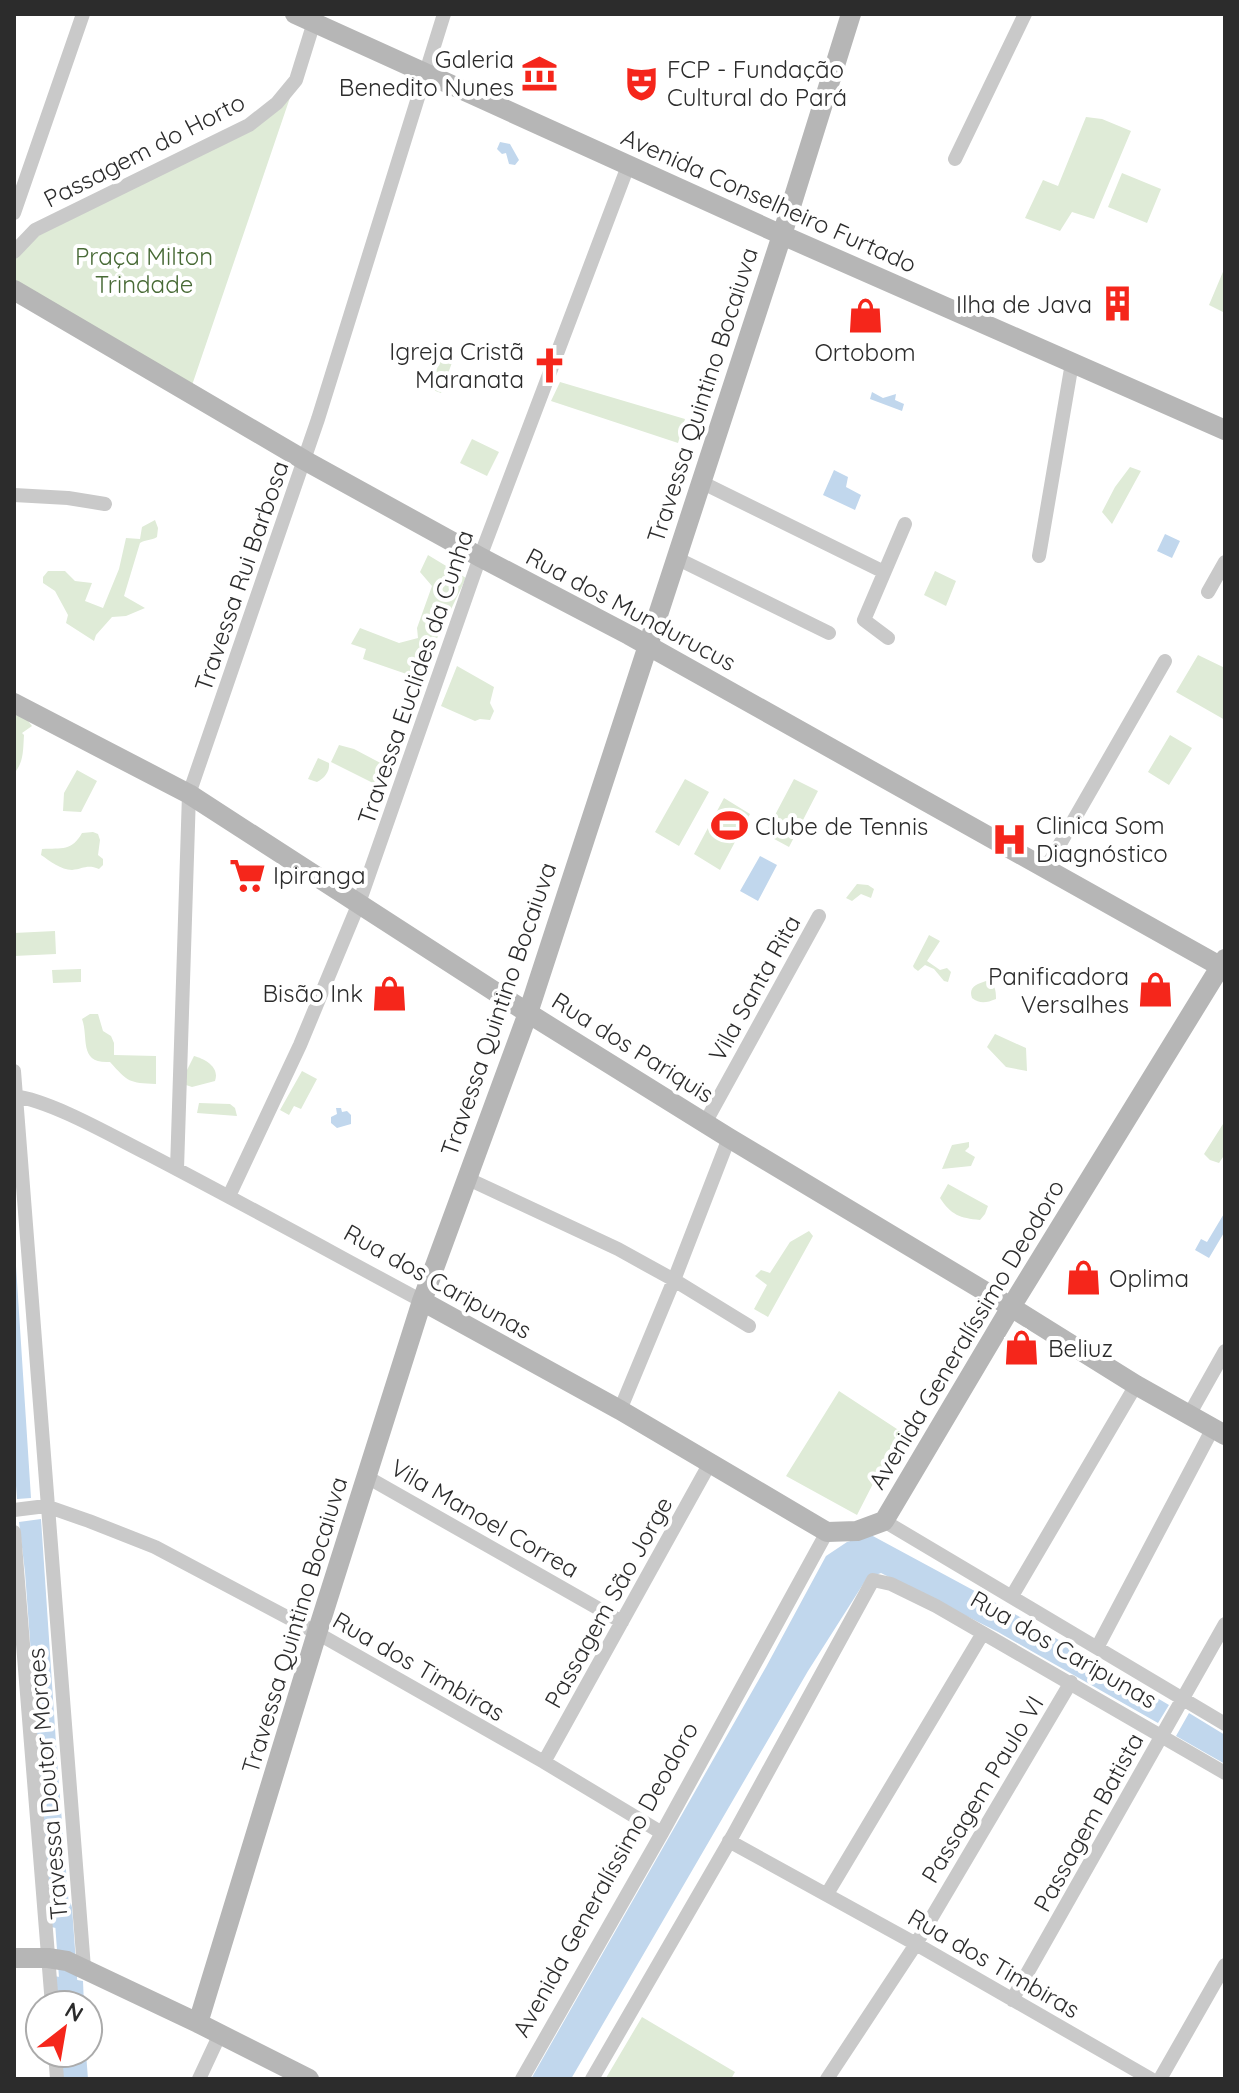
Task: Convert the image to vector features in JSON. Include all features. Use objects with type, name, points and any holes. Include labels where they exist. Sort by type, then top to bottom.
[{"type":"street","points":[[15,212],[83,14]]},
{"type":"street","name":"Travessa Rui Barbosa","points":[[177,1169],[189,794],[304,460],[444,14]]},
{"type":"street","name":"Travessa Quintino Bocaiuva","points":[[198,2023],[422,1301],[528,1013],[851,14]]},
{"type":"street","points":[[955,159],[1025,14]]},
{"type":"street","name":"Passagem do Horto","points":[[14,252],[35,230],[249,125],[277,103],[296,80],[304,18]]},
{"type":"street","name":"Avenida Conselheiro Furtado","points":[[304,18],[782,235],[1225,430]]},
{"type":"street","name":"Travessa Euclides da Cunha","points":[[229,1196],[300,1045],[359,903],[480,557],[628,166]]},
{"type":"street","name":"Passagem do Horto","points":[[15,212],[35,230]]},
{"type":"street","name":"Rua dos Mundurucus","points":[[14,290],[304,460],[648,646],[1045,870],[1223,965]]},
{"type":"street","points":[[1039,556],[1072,363]]},
{"type":"street","points":[[701,482],[884,572]]},
{"type":"street","points":[[14,495],[105,504]]},
{"type":"street","points":[[888,638],[864,620],[905,524]]},
{"type":"street","points":[[676,558],[829,633]]},
{"type":"street","points":[[1208,592],[1225,562]]},
{"type":"street","points":[[1045,870],[1165,661]]},
{"type":"street","name":"Rua dos Pariquis","points":[[14,703],[189,794],[528,1013],[729,1138],[1136,1385],[1219,1431]]},
{"type":"street","name":"Vila Santa Rita","points":[[705,1123],[819,916]]},
{"type":"street","name":"Avenida Generalíssimo Deodoro","points":[[522,2079],[662,1833],[827,1532],[857,1531],[884,1521],[1011,1307],[1223,965]]},
{"type":"street","name":"Travessa Doutor Moraes","points":[[14,1071],[84,1968]]},
{"type":"street","name":"Rua dos Caripunas","points":[[15,1096],[58,1110],[229,1196],[620,1410],[827,1532]]},
{"type":"street","points":[[620,1410],[729,1138]]},
{"type":"street","points":[[466,1178],[618,1249],[749,1326]]},
{"type":"street","points":[[1189,1415],[1225,1351]]},
{"type":"street","points":[[1012,1596],[1136,1385]]},
{"type":"street","points":[[1098,1646],[1219,1431]]},
{"type":"street","name":"Passagem São Jorge","points":[[544,1762],[710,1463]]},
{"type":"street","name":"Vila Manoel Correa","points":[[367,1477],[622,1622]]},
{"type":"street","name":"Rua dos Timbiras","points":[[14,1510],[46,1506],[155,1547],[317,1633],[662,1833]]},
{"type":"street","name":"Rua dos Caripunas","points":[[884,1521],[1225,1724]]},
{"type":"street","name":"Travessa Doutor Moraes","points":[[14,1532],[51,1989]]},
{"type":"street","name":"Rua dos Caripunas","points":[[729,1841],[873,1580],[891,1584],[936,1606],[1225,1773]]},
{"type":"street","name":"Passagem Batista","points":[[1012,2000],[1225,1624]]},
{"type":"street","points":[[827,1894],[983,1633]]},
{"type":"street","name":"Passagem Paulo VI","points":[[827,2079],[916,1944],[1071,1682]]},
{"type":"street","points":[[592,2079],[729,1841]]},
{"type":"street","name":"Rua dos Timbiras","points":[[729,1841],[1151,2079]]},
{"type":"street","points":[[14,1958],[67,1961],[309,2079]]},
{"type":"street","points":[[1160,2079],[1225,1965]]},
{"type":"street","points":[[199,2079],[220,2034]]},
{"type":"green space","name":"Praça Milton Trindade","points":[[296,80],[189,394],[14,289],[14,252],[35,230],[249,125]]},
{"type":"green space","points":[[1086,117],[1102,119],[1131,131],[1094,219],[1072,212],[1060,231],[1025,218],[1043,180],[1058,186]]},
{"type":"green space","points":[[1122,173],[1161,189],[1147,223],[1108,207]]},
{"type":"green space","points":[[1225,267],[1225,313],[1209,305]]},
{"type":"green space","points":[[442,354],[454,357],[441,393],[430,389]]},
{"type":"green space","points":[[560,382],[685,419],[678,443],[551,401]]},
{"type":"green space","points":[[472,439],[499,452],[487,476],[460,463]]},
{"type":"green space","points":[[1130,467],[1141,471],[1112,524],[1102,512]]},
{"type":"green space","points":[[155,520],[157,537],[140,543],[124,596],[145,608],[126,616],[112,617],[94,641],[66,623],[68,615],[55,591],[43,583],[48,571],[65,571],[75,581],[92,583],[85,601],[103,608],[119,569],[126,538],[140,539],[142,527]]},
{"type":"green space","points":[[428,555],[466,578],[418,678],[363,659],[366,649],[351,644],[360,628],[399,643],[418,638],[417,628],[432,586],[420,572]]},
{"type":"green space","points":[[935,571],[956,581],[946,606],[924,595]]},
{"type":"green space","points":[[1198,655],[1225,668],[1225,720],[1176,692]]},
{"type":"green space","points":[[457,666],[494,687],[490,703],[494,711],[490,720],[475,721],[441,706]]},
{"type":"green space","points":[[14,715],[24,716],[32,726],[22,733],[23,754],[16,771],[14,771]]},
{"type":"green space","points":[[1170,735],[1192,748],[1169,785],[1148,772]]},
{"type":"green space","points":[[339,745],[354,749],[390,768],[381,787],[331,762]]},
{"type":"green space","points":[[318,758],[329,763],[329,766],[317,782],[308,779]]},
{"type":"green space","points":[[77,770],[97,781],[81,812],[63,811],[64,793]]},
{"type":"green space","points":[[685,779],[709,792],[679,846],[655,832]]},
{"type":"green space","points":[[794,779],[818,791],[789,847],[765,834]]},
{"type":"green space","points":[[724,798],[750,814],[720,870],[694,854]]},
{"type":"green space","points":[[82,833],[98,834],[100,840],[98,855],[103,859],[103,865],[99,869],[68,870],[41,855],[42,849],[66,847]]},
{"type":"green space","points":[[857,884],[874,889],[871,898],[861,894],[852,901],[846,898]]},
{"type":"green space","points":[[55,931],[56,954],[14,956],[14,933]]},
{"type":"green space","points":[[929,935],[940,941],[927,961],[940,970],[947,968],[951,972],[948,982],[934,969],[925,965],[918,971],[913,966]]},
{"type":"green space","points":[[81,969],[81,982],[53,983],[52,970]]},
{"type":"green space","points":[[986,981],[994,987],[996,999],[983,1002],[972,998],[972,989]]},
{"type":"green space","points":[[98,1014],[103,1031],[111,1036],[114,1055],[156,1056],[156,1084],[130,1080],[110,1062],[93,1059],[87,1048],[82,1019]]},
{"type":"green space","points":[[995,1034],[1026,1048],[1027,1071],[1006,1067],[987,1047]]},
{"type":"green space","points":[[194,1056],[213,1068],[215,1081],[192,1087],[186,1085],[185,1074]]},
{"type":"green space","points":[[302,1071],[317,1079],[301,1109],[294,1106],[289,1115],[280,1110]]},
{"type":"green space","points":[[199,1103],[230,1104],[237,1116],[197,1113]]},
{"type":"green space","points":[[1223,1124],[1225,1154],[1219,1163],[1204,1154]]},
{"type":"green space","points":[[969,1142],[965,1151],[975,1157],[971,1166],[942,1169],[952,1145]]},
{"type":"green space","points":[[948,1184],[988,1206],[980,1220],[961,1217],[948,1208],[940,1198]]},
{"type":"green space","points":[[809,1231],[813,1236],[768,1317],[754,1309],[767,1285],[755,1276],[761,1270],[770,1273],[790,1242]]},
{"type":"green space","points":[[839,1391],[900,1431],[857,1515],[786,1476]]},
{"type":"green space","points":[[642,2017],[735,2072],[731,2079],[606,2078]]},
{"type":"water","points":[[500,142],[510,144],[519,160],[515,165],[509,164],[506,153],[502,154],[497,149]]},
{"type":"water","points":[[872,392],[883,398],[896,394],[895,400],[904,404],[902,411],[870,399]]},
{"type":"water","points":[[834,470],[848,477],[846,487],[861,495],[855,510],[823,495]]},
{"type":"water","points":[[1165,534],[1180,541],[1172,558],[1157,551]]},
{"type":"water","points":[[760,856],[777,865],[758,901],[740,891]]},
{"type":"water","points":[[336,1108],[351,1115],[351,1124],[337,1128],[331,1123],[331,1117],[337,1114]]},
{"type":"water","points":[[1225,1212],[1225,1231],[1209,1258],[1195,1250],[1201,1239],[1207,1242]]},
{"type":"water","points":[[14,1235],[31,1498],[17,1499],[14,1459]]},
{"type":"water","points":[[41,1519],[71,1931],[51,1927],[19,1522]]},
{"type":"water","points":[[871,1535],[984,1596],[1169,1705],[1158,1723],[998,1632],[881,1573],[867,1578],[808,1671],[571,2079],[531,2079],[826,1556],[847,1542]]},
{"type":"water","points":[[1189,1713],[1225,1735],[1225,1764],[1176,1736]]},
{"type":"water","points":[[54,1976],[83,1981],[83,1989],[55,1989]]},
{"type":"water","points":[[60,2069],[87,2069],[88,2079],[61,2079]]},
{"type":"waterway","points":[[63,1908],[69,1989]]},
{"type":"place","name":"Galeria Benedito Nunes","points":[[540,73]]},
{"type":"place","name":"FCP - Fundação Cultural do Pará","points":[[641,83]]},
{"type":"place","name":"Ilha de Java","points":[[1118,304]]},
{"type":"place","name":"Ortobom","points":[[865,315]]},
{"type":"place","name":"Igreja Cristã Maranata","points":[[550,365]]},
{"type":"place","name":"Clube de Tennis","points":[[729,826]]},
{"type":"place","name":"Clinica Som Diagnóstico","points":[[1010,839]]},
{"type":"place","name":"Ipiranga","points":[[247,875]]},
{"type":"place","name":"Panificadora Versalhes","points":[[1155,990]]},
{"type":"place","name":"Bisão Ink","points":[[389,993]]},
{"type":"place","name":"Oplima","points":[[1083,1278]]},
{"type":"place","name":"Beliuz","points":[[1022,1348]]}]
